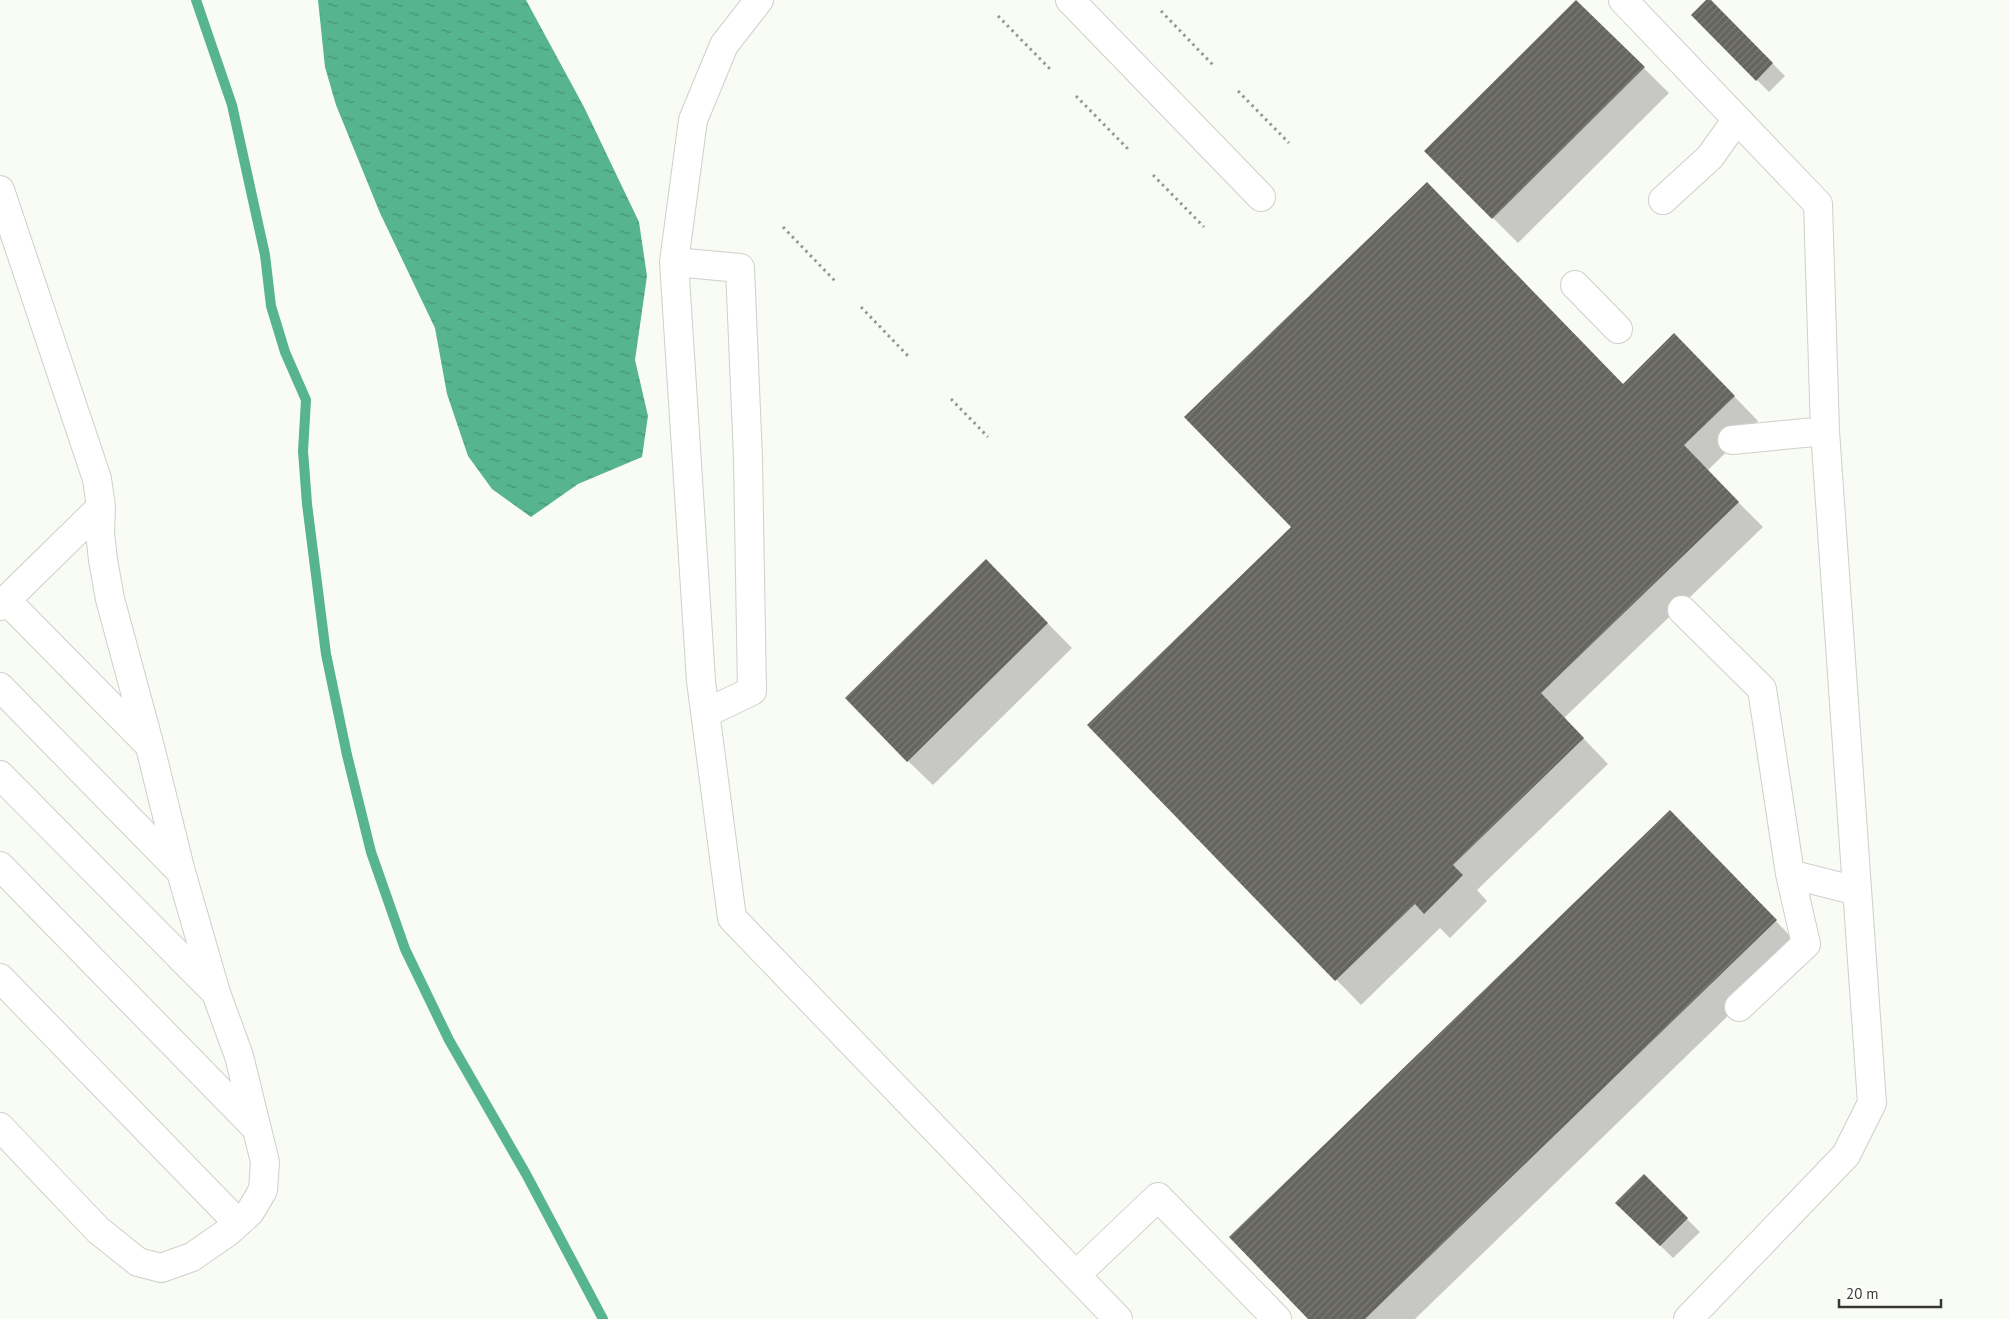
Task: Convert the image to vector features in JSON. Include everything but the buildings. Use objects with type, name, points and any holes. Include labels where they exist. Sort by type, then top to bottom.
[{"type":"lane","points":[[758,0],[724,45],[693,120],[674,262],[701,681],[732,918],[1118,1319]]},
{"type":"lane","points":[[1070,0],[1261,197]]},
{"type":"lane","points":[[1623,0],[1818,204],[1825,431],[1872,1103],[1846,1155],[1688,1319]]},
{"type":"lane","points":[[1663,200],[1710,157],[1738,120]]},
{"type":"lane","points":[[0,190],[97,479],[101,507],[100,533],[110,599],[150,746],[181,872],[216,993],[239,1056],[265,1162],[263,1190],[250,1212],[228,1232],[192,1257],[161,1268],[138,1262],[98,1230],[0,1127]]},
{"type":"lane","points":[[674,262],[740,268],[748,459],[752,692],[706,714]]},
{"type":"lane","points":[[1575,285],[1618,329]]},
{"type":"lane","points":[[1732,440],[1825,431]]},
{"type":"lane","points":[[101,507],[3,603],[150,746]]},
{"type":"lane","points":[[1682,610],[1762,689],[1790,874],[1806,944],[1739,1007]]},
{"type":"lane","points":[[0,687],[181,872]]},
{"type":"lane","points":[[0,775],[216,993]]},
{"type":"lane","points":[[0,866],[257,1130]]},
{"type":"lane","points":[[1790,874],[1857,891]]},
{"type":"lane","points":[[0,978],[238,1223]]},
{"type":"lane","points":[[1076,1275],[1158,1197],[1277,1319]]},
{"type":"path","points":[[1161,11],[1214,65]]},
{"type":"path","points":[[998,16],[1050,69]]},
{"type":"path","points":[[1238,91],[1289,143]]},
{"type":"path","points":[[1076,96],[1128,149]]},
{"type":"path","points":[[1153,175],[1204,227]]},
{"type":"path","points":[[782,227],[835,281]]},
{"type":"path","points":[[861,307],[910,358]]},
{"type":"path","points":[[951,399],[988,437]]},
{"type":"water","points":[[318,0],[526,0],[584,107],[639,222],[647,276],[635,360],[648,416],[642,457],[578,484],[531,517],[492,489],[468,456],[447,394],[435,328],[380,213],[336,105],[325,67]]},
{"type":"waterway","points":[[196,0],[232,105],[265,255],[271,306],[285,352],[306,400],[303,451],[307,504],[326,654],[347,755],[371,852],[405,949],[449,1040],[526,1174],[603,1319]]}]
